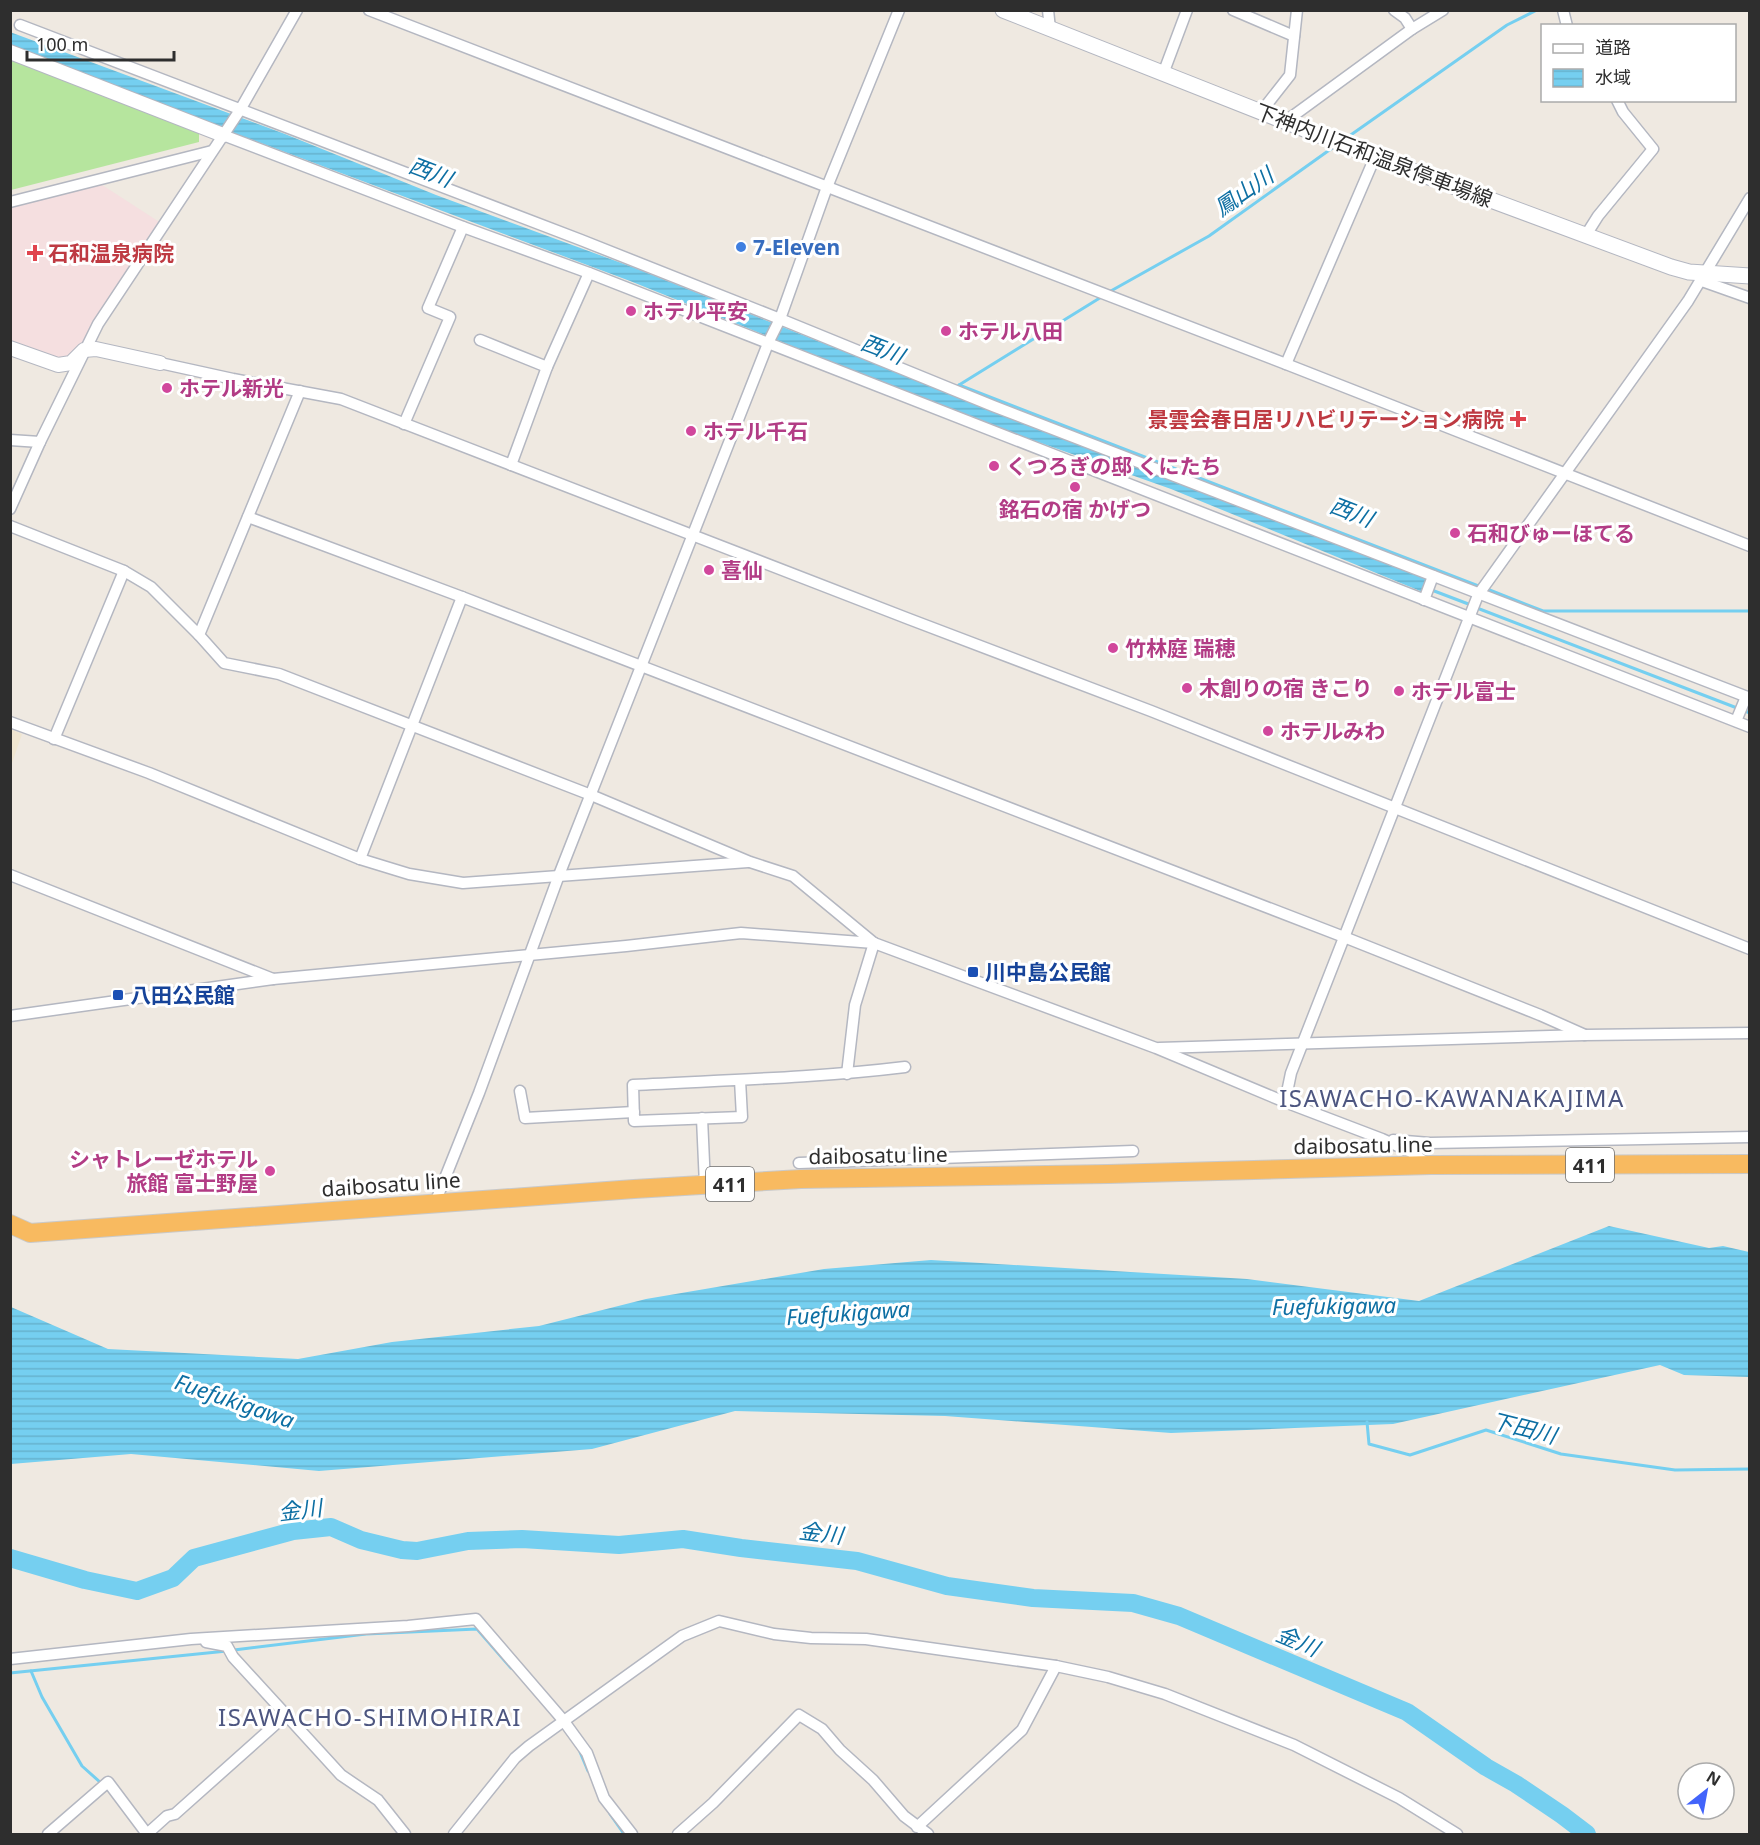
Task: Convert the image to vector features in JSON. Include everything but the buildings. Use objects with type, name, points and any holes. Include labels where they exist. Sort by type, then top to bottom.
[{"type":"highway","name":"daibosatu line","points":[[10,1224],[30,1233],[801,1179],[895,1168],[1749,1164]]},
{"type":"main road","name":"下神内川石和温泉停車場線","points":[[1003,10],[1375,157],[1671,267],[1704,277],[1749,276]]},
{"type":"main road","points":[[10,1234],[30,1233]]},
{"type":"street","points":[[10,509],[98,324],[238,113],[297,10]]},
{"type":"street","points":[[369,10],[1286,364],[1749,546]]},
{"type":"street","points":[[435,1203],[479,1093],[529,954],[591,795],[779,321],[827,187],[899,10]]},
{"type":"street","points":[[1048,10],[1050,29]]},
{"type":"street","points":[[1163,74],[1187,10]]},
{"type":"street","points":[[1233,10],[1294,36]]},
{"type":"street","points":[[1261,112],[1290,75],[1297,10]]},
{"type":"street","points":[[1394,10],[1405,18],[1412,29]]},
{"type":"street","points":[[1286,122],[1412,29],[1443,10]]},
{"type":"street","points":[[20,25],[238,113],[337,146],[1433,578],[1748,698],[1736,721]]},
{"type":"street","points":[[10,52],[1471,614],[1749,727]]},
{"type":"street","points":[[1586,235],[1598,216],[1653,149],[1635,128],[1618,102]]},
{"type":"street","points":[[10,202],[212,151]]},
{"type":"street","points":[[1286,364],[1375,157]]},
{"type":"street","points":[[1284,1102],[1291,1073],[1479,595],[1704,277],[1749,198]]},
{"type":"street","points":[[404,424],[450,317],[428,308],[463,227]]},
{"type":"street","points":[[511,465],[547,367],[589,273]]},
{"type":"street","points":[[1704,277],[1749,298]]},
{"type":"street","points":[[480,340],[547,367]]},
{"type":"street","points":[[10,348],[58,365],[71,363],[84,350],[107,350],[160,363],[341,399],[693,534],[909,620],[1151,711],[1749,949]]},
{"type":"street","points":[[199,635],[300,391]]},
{"type":"street","points":[[10,440],[40,442]]},
{"type":"street","points":[[248,517],[462,597],[1344,937],[1585,1035]]},
{"type":"street","points":[[10,526],[124,571],[151,587],[224,663],[279,674],[591,795],[750,862],[793,876],[874,943]]},
{"type":"street","points":[[54,739],[124,571]]},
{"type":"street","points":[[1425,597],[1433,578]]},
{"type":"street","points":[[360,859],[462,597]]},
{"type":"street","points":[[10,722],[149,773],[360,859],[409,874],[463,883],[750,862]]},
{"type":"street","points":[[10,875],[273,979]]},
{"type":"street","points":[[10,1016],[273,979],[741,933],[874,943],[1156,1048],[1284,1102],[1382,1139],[1411,1152],[1431,1166]]},
{"type":"street","points":[[847,1074],[855,1005],[874,943]]},
{"type":"street","points":[[1156,1048],[1585,1035],[1749,1034]]},
{"type":"street","points":[[740,1080],[742,1117],[634,1121],[633,1085],[847,1074],[905,1066]]},
{"type":"street","points":[[520,1091],[525,1118],[634,1112]]},
{"type":"street","points":[[702,1118],[705,1185]]},
{"type":"street","points":[[1382,1139],[1430,1143],[1749,1137]]},
{"type":"street","points":[[799,1163],[895,1168],[1133,1151]]},
{"type":"street","points":[[10,1659],[191,1640],[408,1626],[476,1619],[587,1753],[604,1798],[632,1834]]},
{"type":"street","points":[[458,1833],[515,1758],[560,1722],[682,1636],[719,1622],[774,1634],[867,1639],[1056,1666],[1108,1677],[1165,1694],[1294,1745],[1399,1798],[1457,1834]]},
{"type":"street","points":[[191,1640],[227,1646],[233,1658],[341,1775],[378,1800],[405,1834]]},
{"type":"street","points":[[917,1827],[1022,1730],[1056,1666]]},
{"type":"street","points":[[48,1834],[108,1782],[147,1834],[167,1816],[175,1814],[286,1715]]},
{"type":"street","points":[[678,1834],[713,1803],[800,1715],[822,1729],[840,1750],[873,1780],[904,1816],[928,1834]]},
{"type":"shaded area","points":[[96,181],[164,225],[71,363],[11,348],[11,202]]},
{"type":"shaded area","points":[[11,729],[22,734],[11,766]]},
{"type":"green space","points":[[11,57],[199,130],[199,142],[11,190]]},
{"type":"water","points":[[10,32],[285,134],[436,195],[635,268],[983,407],[1429,580],[1425,593],[1171,489],[976,420],[630,281],[11,49]]},
{"type":"water","name":"Fuefukigawa","points":[[1609,1226],[1709,1248],[1723,1246],[1749,1252],[1749,1377],[1684,1375],[1660,1365],[1393,1424],[1171,1433],[945,1416],[735,1411],[592,1449],[319,1471],[131,1454],[11,1464],[11,1307],[108,1349],[298,1359],[392,1342],[539,1326],[646,1299],[824,1269],[931,1260],[1247,1279],[1419,1301]]},
{"type":"waterway","name":"鳳山川","points":[[1345,139],[1507,25],[1537,10]]},
{"type":"waterway","name":"鳳山川","points":[[1109,292],[1209,236],[1335,146]]},
{"type":"waterway","name":"鳳山川","points":[[959,385],[1103,296]]},
{"type":"waterway","name":"西川","points":[[959,385],[1481,587]]},
{"type":"waterway","points":[[1429,589],[1471,605]]},
{"type":"waterway","name":"西川","points":[[1487,589],[1543,611],[1750,611]]},
{"type":"waterway","points":[[1477,608],[1750,713]]},
{"type":"waterway","name":"下田川","points":[[1367,1422],[1369,1444],[1410,1455],[1486,1430],[1561,1454],[1675,1470],[1750,1469]]},
{"type":"waterway","name":"金川","points":[[10,1558],[85,1580],[137,1591],[173,1578],[194,1558],[293,1531],[331,1527],[361,1540],[402,1550],[417,1551],[468,1541],[522,1539],[619,1545],[683,1539],[857,1561],[947,1586],[1033,1598],[1133,1603],[1179,1616],[1407,1712],[1587,1834]]},
{"type":"waterway","points":[[234,1650],[366,1634],[477,1629],[511,1668]]},
{"type":"waterway","points":[[10,1673],[227,1651]]},
{"type":"waterway","points":[[31,1671],[42,1697],[82,1766],[101,1783]]},
{"type":"waterway","points":[[580,1752],[588,1771]]},
{"type":"waterway","points":[[610,1814],[624,1834]]},
{"type":"place","name":"7-Eleven","points":[[741,247]]},
{"type":"place","name":"石和温泉病院","points":[[35,253]]},
{"type":"place","name":"ホテル平安","points":[[631,311]]},
{"type":"place","name":"ホテル八田","points":[[946,331]]},
{"type":"place","name":"ホテル新光","points":[[167,388]]},
{"type":"place","name":"景雲会春日居リハビリテーション病院","points":[[1518,419]]},
{"type":"place","name":"ホテル千石","points":[[691,431]]},
{"type":"place","name":"くつろぎの邸 くにたち","points":[[994,466]]},
{"type":"place","name":"銘石の宿 かげつ","points":[[1075,487]]},
{"type":"place","name":"石和びゅーほてる","points":[[1455,533]]},
{"type":"place","name":"喜仙","points":[[709,570]]},
{"type":"place","name":"竹林庭 瑞穂","points":[[1113,648]]},
{"type":"place","name":"木創りの宿 きこり","points":[[1187,688]]},
{"type":"place","name":"ホテル富士","points":[[1399,691]]},
{"type":"place","name":"ホテルみわ","points":[[1268,731]]},
{"type":"place","name":"川中島公民館","points":[[973,972]]},
{"type":"place","name":"八田公民館","points":[[118,995]]},
{"type":"place","name":"シャトレーゼホテル 旅館 富士野屋","points":[[270,1171]]},
{"type":"district","name":"ISAWACHO-KAWANAKAJIMA","points":[[1452,1097]]},
{"type":"district","name":"ISAWACHO-SHIMOHIRAI","points":[[370,1716]]}]
